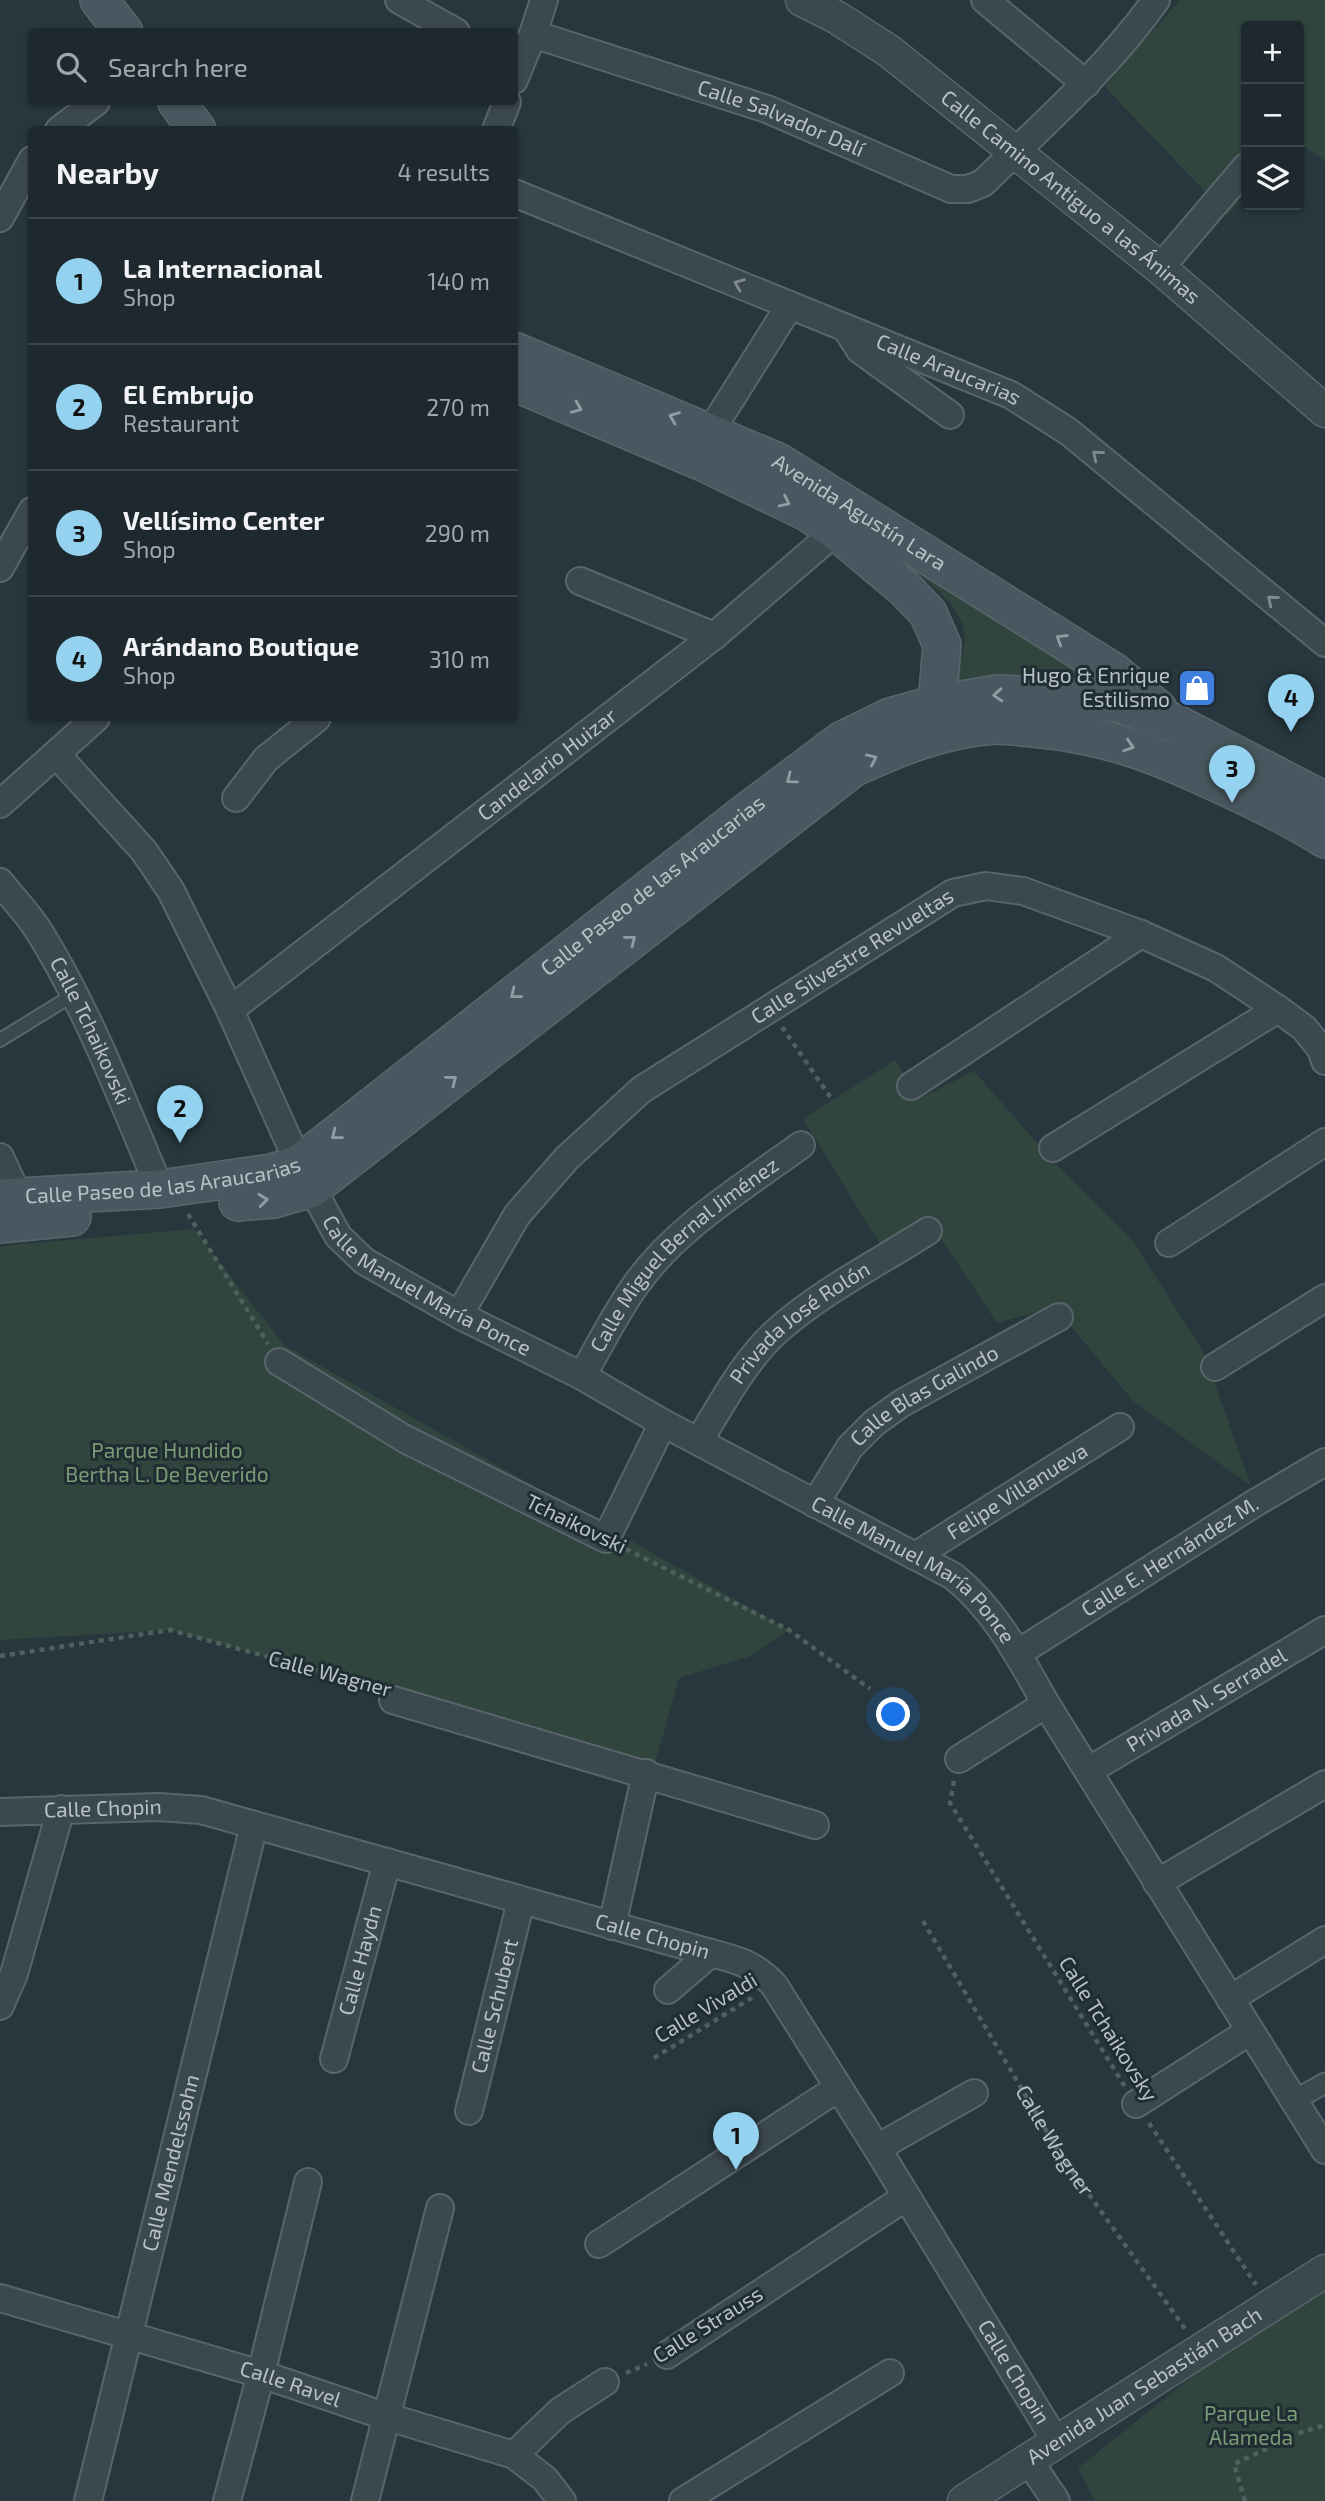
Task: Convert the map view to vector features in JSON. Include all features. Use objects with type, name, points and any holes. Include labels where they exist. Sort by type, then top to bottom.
[{"type":"main road","points":[[99,0],[121,28]]},
{"type":"main road","points":[[179,105],[194,126]]},
{"type":"main road","name":"Avenida Agustín Lara","points":[[518,353],[778,462],[848,521],[928,613],[942,646],[937,704]]},
{"type":"main road","name":"Avenida Agustín Lara","points":[[518,384],[703,462],[807,512],[848,521],[1114,672],[1175,723]]},
{"type":"main road","name":"Calle Paseo de las Araucarias","points":[[6,1206],[172,1198],[272,1173],[306,1176],[753,826],[841,741],[890,717],[937,704],[998,694],[1066,697],[1121,704],[1175,723],[1323,795]]},
{"type":"main road","name":"Calle Paseo de las Araucarias","points":[[753,826],[853,768],[895,748],[939,734],[996,725],[1075,733],[1112,741],[1165,758],[1300,823],[1325,839]]},
{"type":"street","points":[[399,0],[449,28]]},
{"type":"street","points":[[518,66],[533,34],[544,0]]},
{"type":"street","name":"Calle Camino Antiguo a las Ánimas","points":[[802,0],[836,17],[889,51],[1160,268],[1325,411]]},
{"type":"street","points":[[985,0],[1086,84]]},
{"type":"street","name":"Calle Salvador Dalí","points":[[533,34],[768,109],[951,189],[968,189],[983,183],[1086,84],[1130,36],[1156,0]]},
{"type":"street","points":[[64,126],[92,105]]},
{"type":"street","points":[[497,126],[505,105]]},
{"type":"street","points":[[0,218],[28,167]]},
{"type":"street","points":[[1160,268],[1241,173]]},
{"type":"street","name":"Calle Araucarias","points":[[518,195],[1011,395],[1069,432],[1325,643]]},
{"type":"street","points":[[710,432],[790,305]]},
{"type":"street","points":[[846,328],[860,350],[950,415]]},
{"type":"street","points":[[0,568],[28,518]]},
{"type":"street","name":"Candelario Huizar","points":[[230,1010],[714,636],[848,521]]},
{"type":"street","points":[[580,581],[714,636]]},
{"type":"street","points":[[0,804],[93,721]]},
{"type":"street","points":[[236,798],[265,759],[313,721]]},
{"type":"street","name":"Calle Manuel María Ponce","points":[[56,754],[144,851],[171,891],[230,1010],[306,1176],[338,1236],[364,1261],[459,1315],[582,1376],[663,1423],[953,1576],[971,1590],[989,1611],[1017,1653],[1046,1704],[1325,2150]]},
{"type":"street","name":"Calle Tchaikovski","points":[[0,882],[36,927],[73,995],[172,1198]]},
{"type":"street","name":"Calle Silvestre Revueltas","points":[[459,1315],[517,1215],[567,1158],[641,1090],[953,893],[986,886],[1023,891],[1141,934],[1216,968],[1278,1009],[1304,1028],[1321,1049],[1325,1061]]},
{"type":"street","points":[[911,1086],[1141,934]]},
{"type":"street","points":[[1053,1148],[1278,1009]]},
{"type":"street","points":[[1169,1243],[1325,1142]]},
{"type":"street","name":"Calle Miguel Bernal Jiménez","points":[[582,1376],[637,1283],[663,1253],[695,1224],[801,1145]]},
{"type":"street","points":[[0,1157],[6,1206]]},
{"type":"street","name":"Privada José Rolón","points":[[699,1441],[746,1366],[775,1333],[805,1308],[928,1231]]},
{"type":"street","points":[[1215,1367],[1325,1298]]},
{"type":"street","name":"Calle Blas Galindo","points":[[816,1504],[850,1447],[874,1423],[902,1403],[1059,1317]]},
{"type":"street","name":"Tchaikovski","points":[[279,1362],[405,1439],[606,1539]]},
{"type":"street","points":[[606,1539],[663,1423]]},
{"type":"street","name":"Felipe Villanueva","points":[[915,1556],[1120,1427]]},
{"type":"street","name":"Calle E. Hernández M.","points":[[1017,1653],[1325,1462]]},
{"type":"street","name":"Privada N. Serradel","points":[[1088,1771],[1325,1630]]},
{"type":"street","name":"Calle Wagner","points":[[389,1695],[815,1825]]},
{"type":"street","points":[[959,1759],[1046,1704]]},
{"type":"street","points":[[612,1926],[646,1773]]},
{"type":"street","points":[[1157,1883],[1325,1784]]},
{"type":"street","name":"Calle Chopin","points":[[0,1812],[158,1807],[201,1810],[741,1961],[760,1970],[774,1985],[877,2148],[1057,2443]]},
{"type":"street","points":[[0,2006],[14,1974],[61,1809]]},
{"type":"street","name":"Calle Mendelssohn","points":[[88,2501],[131,2335],[254,1825]]},
{"type":"street","name":"Calle Haydn","points":[[334,2059],[387,1861]]},
{"type":"street","name":"Calle Schubert","points":[[469,2111],[521,1901]]},
{"type":"street","points":[[1230,1999],[1325,1940]]},
{"type":"street","points":[[668,1990],[711,1953]]},
{"type":"street","points":[[1136,2104],[1250,2031]]},
{"type":"street","points":[[1293,2101],[1325,2083]]},
{"type":"street","points":[[599,2244],[838,2088]]},
{"type":"street","points":[[877,2148],[974,2093]]},
{"type":"street","points":[[227,2501],[309,2182]]},
{"type":"street","name":"Calle Strauss","points":[[667,2355],[906,2197]]},
{"type":"street","points":[[365,2501],[440,2208]]},
{"type":"street","name":"Avenida Juan Sebastián Bach","points":[[964,2501],[1325,2271]]},
{"type":"street","name":"Calle Ravel","points":[[0,2298],[261,2374],[387,2417],[514,2455],[545,2479],[562,2501]]},
{"type":"street","points":[[683,2501],[890,2373]]},
{"type":"street","points":[[514,2455],[560,2411],[605,2382]]},
{"type":"street","points":[[1029,2461],[1056,2501]]},
{"type":"lane","points":[[0,1040],[73,995]]},
{"type":"path","points":[[770,1009],[833,1101]]},
{"type":"path","points":[[172,1198],[279,1362]]},
{"type":"path","name":"Tchaikovski","points":[[606,1539],[789,1630],[870,1689]]},
{"type":"path","name":"Calle Wagner","points":[[0,1656],[170,1630],[389,1695]]},
{"type":"path","name":"Calle Tchaikovsky","points":[[959,1759],[950,1803],[1136,2104],[1270,2306]]},
{"type":"path","name":"Calle Wagner","points":[[923,1921],[1060,2154],[1201,2351]]},
{"type":"path","name":"Calle Vivaldi","points":[[654,2058],[774,1985]]},
{"type":"path","name":"Calle Strauss","points":[[605,2382],[667,2355]]},
{"type":"path","points":[[1245,2501],[1234,2464],[1303,2432],[1325,2425]]},
{"type":"green space","points":[[1180,0],[1325,0],[1325,161],[1304,146],[1304,21],[1241,21],[1241,198],[1228,216],[1104,86]]},
{"type":"green space","points":[[865,538],[1127,695],[953,684],[964,644],[964,630],[959,617],[950,603],[923,578]]},
{"type":"green space","points":[[895,1060],[919,1099],[974,1071],[1051,1159],[1134,1242],[1204,1353],[1251,1486],[1134,1402],[1055,1307],[997,1323],[928,1219],[880,1244],[803,1119]]},
{"type":"green space","name":"Parque Hundido Bertha L. De Beverido","points":[[194,1229],[284,1345],[789,1630],[751,1656],[679,1678],[655,1764],[170,1630],[0,1640],[0,1246]]},
{"type":"green space","name":"Parque La Alameda","points":[[1325,2279],[1325,2501],[1095,2501],[1078,2468],[1234,2343]]},
{"type":"place","name":"Hugo & Enrique Estilismo","points":[[1197,688]]},
{"type":"place","name":"Arándano Boutique","points":[[1291,732]]},
{"type":"place","name":"Vellísimo Center","points":[[1232,803]]},
{"type":"place","name":"El Embrujo","points":[[180,1143]]},
{"type":"place","name":"La Internacional","points":[[736,2170]]}]
